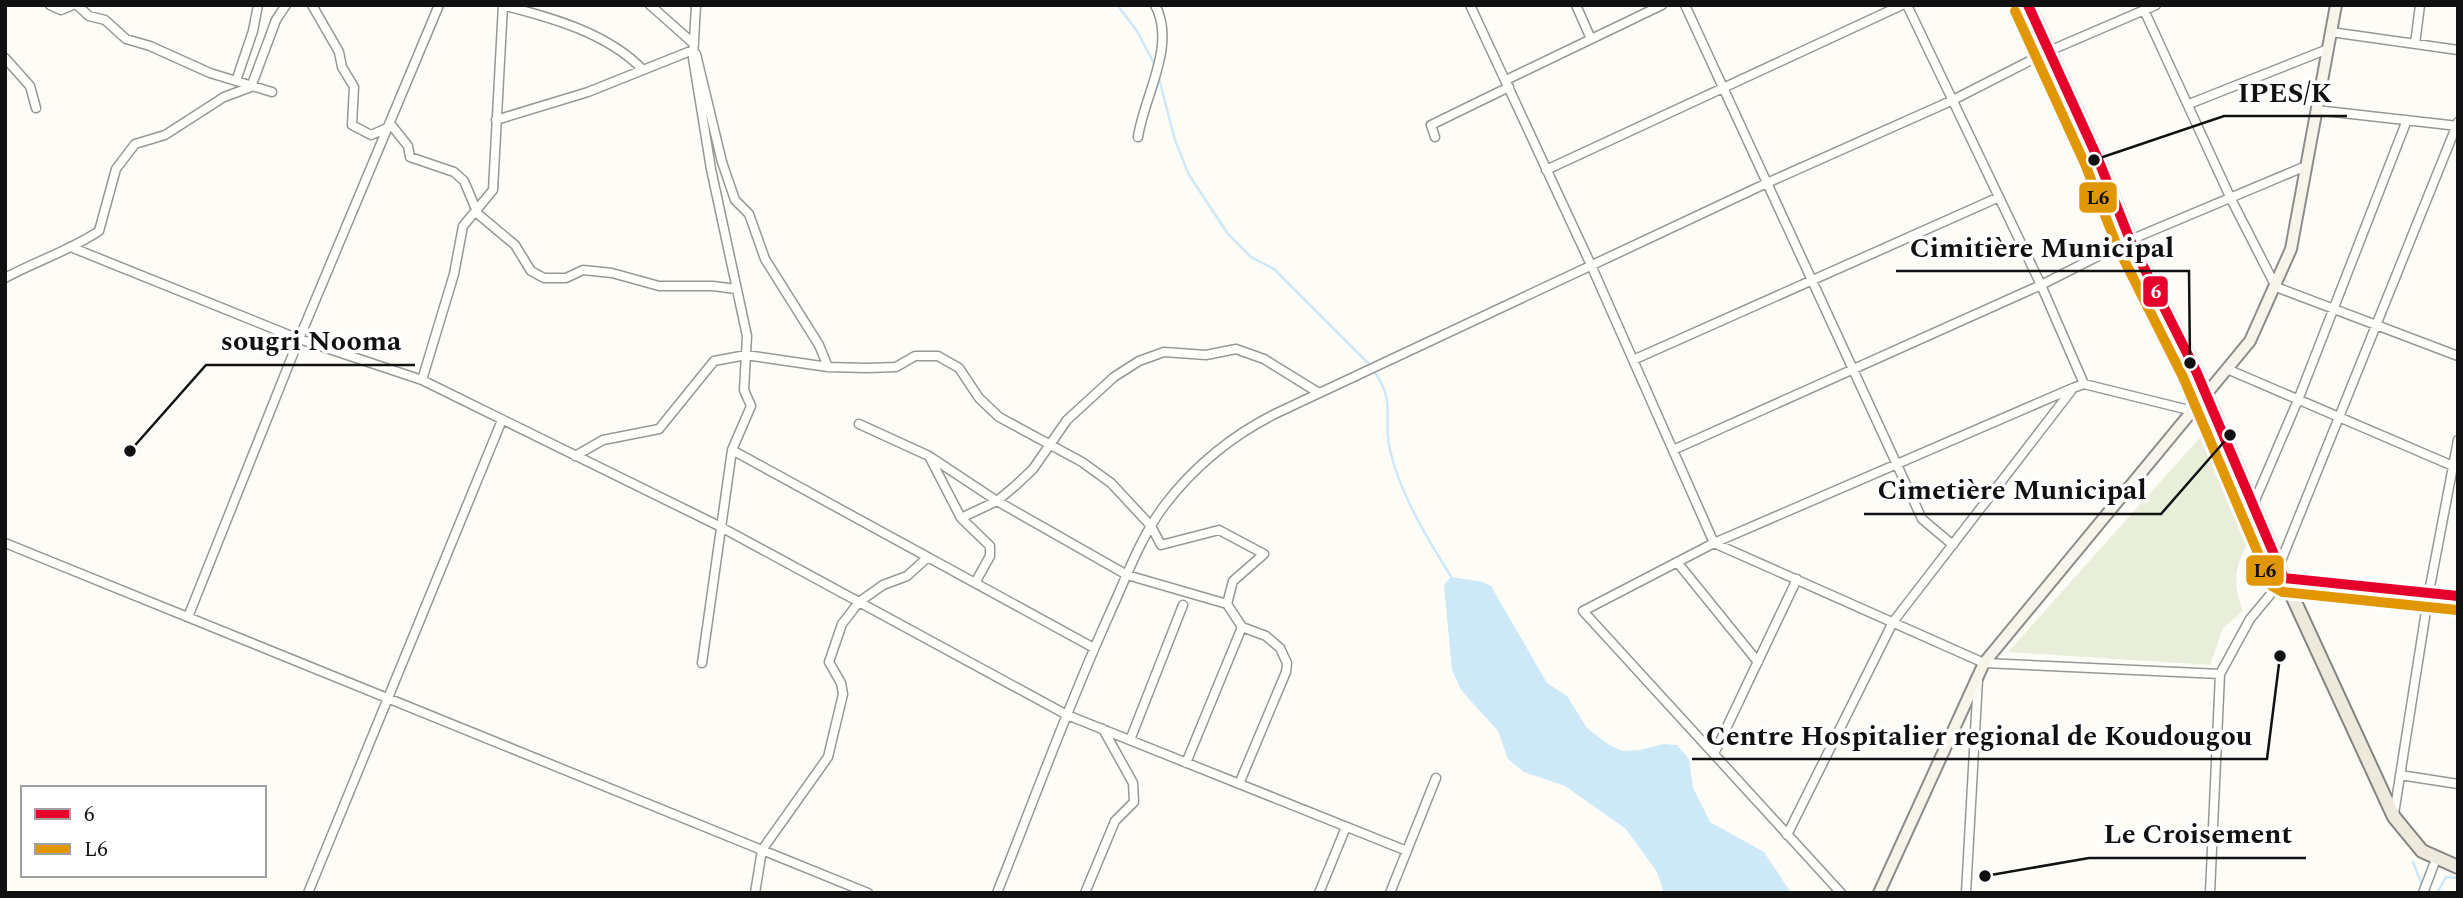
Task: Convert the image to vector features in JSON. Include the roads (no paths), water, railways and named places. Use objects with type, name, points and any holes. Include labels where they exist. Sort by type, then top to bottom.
[{"type":"main road","points":[[2028,5],[2098,159],[2130,240],[2206,395],[2281,572],[2393,817],[2413,843],[2439,860],[2458,867]]},
{"type":"main road","points":[[2439,860],[2458,860]]},
{"type":"street","points":[[50,5],[61,10],[75,5],[89,16],[105,20],[126,39],[251,87],[272,92]]},
{"type":"street","points":[[236,81],[253,31],[258,5]]},
{"type":"street","points":[[5,278],[42,258],[73,248],[99,231],[116,169],[135,145],[165,135],[224,97],[251,87],[276,20],[286,5]]},
{"type":"street","points":[[312,5],[339,52],[342,67],[354,88],[352,125],[371,135],[388,125]]},
{"type":"street","points":[[188,617],[299,339],[439,5]]},
{"type":"street","points":[[422,380],[454,274],[463,226],[493,190],[503,5],[601,38],[628,54],[643,70]]},
{"type":"street","points":[[650,5],[693,48],[702,71],[720,153],[735,200],[749,214],[769,265],[819,345],[828,367]]},
{"type":"street","points":[[696,5],[693,48],[711,169],[747,336],[744,390],[751,406],[732,450],[719,526],[702,663]]},
{"type":"street","points":[[1138,137],[1161,44],[1160,15],[1155,5]]},
{"type":"street","points":[[1469,5],[1591,265],[1714,542],[1984,663],[2220,674]]},
{"type":"street","points":[[1576,5],[1591,39]]},
{"type":"street","points":[[1435,137],[1431,125],[1591,39],[1662,5]]},
{"type":"street","points":[[1685,5],[1922,519],[1953,545]]},
{"type":"street","points":[[1546,170],[1905,5],[2041,285],[2084,384]]},
{"type":"street","points":[[997,893],[1094,648],[1150,526],[1176,491],[1215,453],[1256,423],[1319,393],[1768,183],[1951,101],[2049,51],[2156,5]]},
{"type":"street","points":[[1879,893],[1984,663],[2250,341],[2276,287],[2296,228],[2336,5]]},
{"type":"street","points":[[2415,44],[2420,5]]},
{"type":"street","points":[[2144,10],[2231,199],[2276,287],[2458,356]]},
{"type":"street","points":[[2331,32],[2458,50]]},
{"type":"street","points":[[496,120],[587,92],[693,48]]},
{"type":"street","points":[[2189,104],[2328,48]]},
{"type":"street","points":[[5,58],[30,86],[36,108]]},
{"type":"street","points":[[2210,893],[2220,674],[2250,619],[2281,572],[2458,125],[2316,110]]},
{"type":"street","points":[[2253,505],[2298,400],[2407,120]]},
{"type":"street","points":[[388,125],[402,137],[410,157],[448,168],[464,181],[475,211],[515,245],[531,271],[544,278],[566,278],[583,270],[612,273],[659,286],[713,286],[736,289]]},
{"type":"street","points":[[1673,450],[2041,285],[2130,240],[2306,166]]},
{"type":"street","points":[[1633,360],[1812,278],[1997,198]]},
{"type":"street","points":[[73,248],[299,339],[422,380],[719,526],[1067,715],[1407,851]]},
{"type":"street","points":[[961,518],[997,501],[1032,469],[1067,420],[1114,377],[1139,361],[1164,352],[1206,355],[1236,349],[1264,359],[1319,393]]},
{"type":"street","points":[[575,456],[603,440],[659,429],[714,361],[746,355],[828,367],[897,367],[915,356],[938,356],[959,368],[979,398],[999,417],[1082,462],[1111,483],[1150,526],[1161,545],[1219,530],[1264,554],[1233,581],[1227,604]]},
{"type":"street","points":[[2227,369],[2453,466]]},
{"type":"street","points":[[1840,893],[1583,611],[1714,542],[2084,384],[2193,411]]},
{"type":"street","points":[[1787,835],[1893,622],[2073,388]]},
{"type":"street","points":[[307,893],[502,420]]},
{"type":"street","points":[[859,424],[929,456],[997,501],[1127,575],[1227,604],[1242,627],[1266,636],[1280,648],[1287,663],[1286,672],[1239,784]]},
{"type":"street","points":[[2393,817],[2429,593],[2458,440]]},
{"type":"street","points":[[732,450],[1094,648]]},
{"type":"street","points":[[929,456],[961,518],[990,546],[990,556],[975,583]]},
{"type":"street","points":[[5,543],[762,850],[846,888],[868,893]]},
{"type":"street","points":[[755,893],[762,850],[828,757],[843,694],[841,683],[829,662],[838,632],[859,602],[883,585],[906,576],[928,557]]},
{"type":"street","points":[[1677,562],[1758,662]]},
{"type":"street","points":[[2281,572],[2458,596]]},
{"type":"street","points":[[1714,754],[1797,579]]},
{"type":"street","points":[[1130,740],[1183,605]]},
{"type":"street","points":[[1186,763],[1242,627]]},
{"type":"street","points":[[1966,893],[1979,675]]},
{"type":"street","points":[[1085,893],[1115,821],[1134,802],[1133,783],[1103,730]]},
{"type":"street","points":[[2400,775],[2458,784]]},
{"type":"street","points":[[1390,893],[1436,778]]},
{"type":"street","points":[[1319,893],[1346,827]]},
{"type":"street","points":[[2423,893],[2439,860]]},
{"type":"water","points":[[1451,577],[1483,582],[1491,586],[1547,683],[1567,696],[1587,728],[1609,745],[1623,751],[1664,744],[1677,745],[1689,759],[1693,788],[1710,822],[1764,852],[1791,893],[1664,893],[1657,872],[1626,829],[1565,786],[1524,772],[1508,759],[1498,731],[1461,690],[1452,670],[1444,585]]},
{"type":"waterway","points":[[1118,6],[1137,31],[1155,65]]},
{"type":"waterway","points":[[1158,75],[1175,140],[1189,175],[1228,234],[1251,257],[1274,269],[1371,366]]},
{"type":"waterway","points":[[1374,371],[1385,393],[1388,442],[1402,487],[1417,519],[1453,580]]},
{"type":"waterway","points":[[2413,862],[2422,885]]},
{"type":"waterway","points":[[2437,893],[2446,877],[2458,878]]},
{"type":"place","name":"IPES/K","points":[[2094,160]]},
{"type":"place","name":"Cimitière Municipal","points":[[2190,363]]},
{"type":"place","name":"Cimetière Municipal","points":[[2230,435]]},
{"type":"place","name":"sougri Nooma","points":[[130,451]]},
{"type":"place","name":"Centre Hospitalier regional de Koudougou","points":[[2280,656]]},
{"type":"place","name":"Le Croisement","points":[[1985,876]]}]
